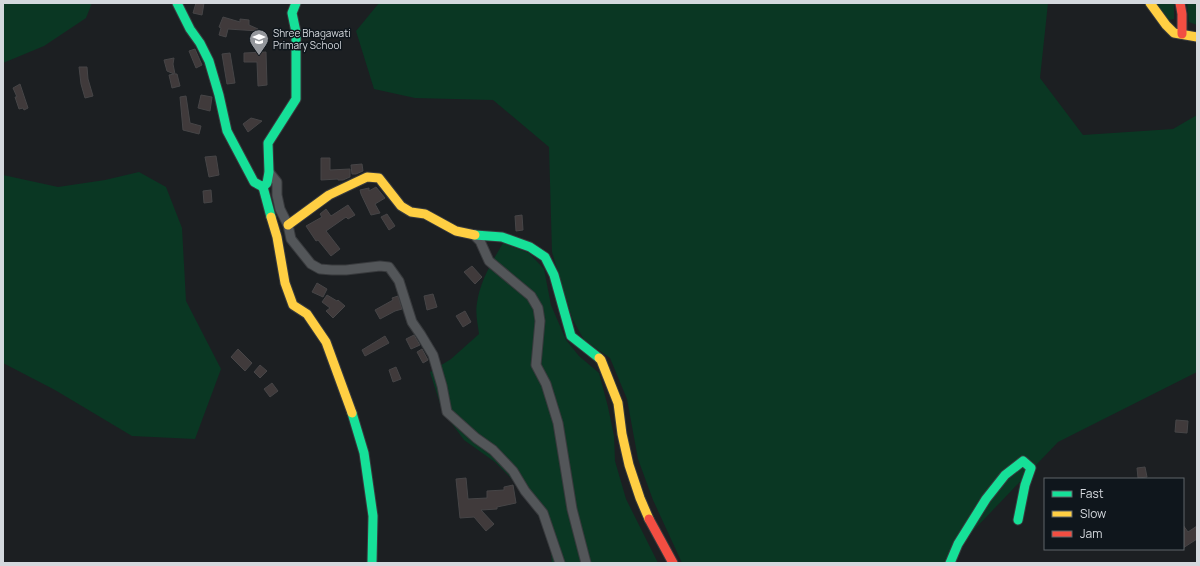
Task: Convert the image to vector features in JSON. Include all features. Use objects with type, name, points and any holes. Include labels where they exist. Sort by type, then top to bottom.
[{"type":"street","points":[[177,3],[209,61],[219,95],[227,132],[254,182],[263,187],[276,237],[285,283],[293,305],[307,314],[326,342],[355,420],[364,453],[373,516],[372,563]]},
{"type":"street","points":[[263,187],[267,183],[269,172],[268,143],[296,99],[296,32],[292,13],[296,3]]},
{"type":"street","points":[[1150,3],[1166,25],[1174,33],[1197,37]]},
{"type":"street","points":[[1180,3],[1182,14],[1182,34]]},
{"type":"street","points":[[269,172],[277,182],[277,195],[280,209],[288,225],[291,239],[302,255],[311,264],[320,269],[346,270],[380,266],[389,268],[399,281],[412,322],[432,355],[442,386],[447,412],[476,438],[493,450],[513,471],[525,491],[543,513],[560,563]]},
{"type":"street","points":[[288,225],[329,195],[367,177],[380,178],[401,206],[412,212],[425,214],[456,231],[474,235],[502,237],[530,247],[545,257],[554,275],[571,336],[601,360],[609,378],[618,403],[622,434],[629,465],[640,498],[653,527],[673,563]]},
{"type":"street","points":[[474,235],[483,246],[489,261],[531,296],[538,308],[540,321],[536,365],[546,384],[558,423],[572,509],[586,563]]},
{"type":"street","points":[[950,563],[958,544],[986,499],[1004,475],[1023,461],[1031,468],[1025,485],[1018,520]]},
{"type":"green space","points":[[3,3],[92,3],[86,18],[44,46],[3,63]]},
{"type":"green space","points":[[379,3],[1048,3],[1040,78],[1083,135],[1173,129],[1197,115],[1197,372],[1058,442],[947,558],[946,563],[682,563],[653,500],[638,459],[627,399],[610,358],[584,340],[572,318],[552,252],[549,147],[493,100],[415,98],[374,89],[356,31]]},
{"type":"green space","points":[[1154,3],[1174,3],[1174,19],[1169,20]]},
{"type":"green space","points":[[1187,3],[1197,3],[1197,25],[1189,22]]},
{"type":"green space","points":[[139,172],[166,187],[182,228],[186,301],[221,369],[195,439],[132,436],[55,390],[3,363],[3,175],[58,187],[105,180]]},
{"type":"green space","points":[[503,243],[529,253],[544,269],[551,305],[566,340],[579,356],[599,373],[614,436],[615,461],[626,499],[658,563],[552,563],[549,532],[523,492],[495,462],[464,440],[442,410],[430,372],[451,359],[479,334],[476,311],[481,287],[487,272]]},
{"type":"building","points":[[196,3],[204,3],[202,15],[193,13]]},
{"type":"building","points":[[223,17],[240,22],[240,19],[249,20],[249,25],[258,29],[258,31],[228,29],[226,37],[219,35],[221,28],[219,27]]},
{"type":"building","points":[[195,49],[202,65],[196,68],[189,51]]},
{"type":"building","points":[[266,52],[267,85],[258,86],[257,62],[244,62],[244,53]]},
{"type":"building","points":[[230,53],[235,83],[227,84],[222,54]]},
{"type":"building","points":[[174,58],[173,64],[175,74],[177,74],[180,86],[172,88],[169,75],[174,74],[167,71],[164,60]]},
{"type":"building","points":[[79,67],[87,67],[88,79],[93,96],[85,98],[81,84]]},
{"type":"building","points":[[20,84],[28,108],[24,110],[23,108],[19,109],[15,97],[17,97],[13,88]]},
{"type":"building","points":[[201,95],[212,97],[210,111],[198,108]]},
{"type":"building","points":[[186,96],[190,123],[201,126],[199,134],[183,130],[180,97]]},
{"type":"building","points":[[251,118],[262,121],[248,132],[243,124]]},
{"type":"building","points":[[216,156],[219,175],[209,177],[205,157]]},
{"type":"building","points":[[321,158],[330,158],[330,170],[350,169],[350,177],[343,180],[321,180]]},
{"type":"building","points":[[362,164],[363,171],[352,174],[351,165]]},
{"type":"building","points":[[376,187],[385,198],[375,204],[380,213],[371,215],[360,190],[369,188],[369,191]]},
{"type":"building","points":[[211,190],[212,202],[204,203],[203,191]]},
{"type":"building","points":[[348,205],[355,215],[348,219],[346,217],[326,231],[340,249],[331,256],[318,240],[316,241],[306,226],[322,217],[320,214],[326,209],[331,216]]},
{"type":"building","points":[[387,214],[395,226],[389,230],[381,217]]},
{"type":"building","points":[[522,215],[523,230],[516,231],[515,216]]},
{"type":"building","points":[[472,266],[482,277],[475,284],[464,272]]},
{"type":"building","points":[[317,283],[327,289],[323,297],[312,292]]},
{"type":"building","points":[[433,294],[437,307],[427,310],[424,296]]},
{"type":"building","points":[[327,295],[337,301],[338,300],[345,306],[333,318],[326,311],[330,308],[322,302]]},
{"type":"building","points":[[398,296],[402,309],[380,319],[375,310],[393,300],[392,298]]},
{"type":"building","points":[[465,311],[471,322],[463,327],[456,316]]},
{"type":"building","points":[[414,335],[420,345],[411,349],[406,339]]},
{"type":"building","points":[[385,336],[389,343],[365,356],[362,350]]},
{"type":"building","points":[[238,349],[252,363],[245,371],[231,357]]},
{"type":"building","points":[[422,349],[428,360],[423,363],[417,352]]},
{"type":"building","points":[[260,365],[267,371],[260,378],[254,372]]},
{"type":"building","points":[[396,367],[401,379],[393,382],[389,370]]},
{"type":"building","points":[[272,383],[278,391],[270,397],[264,389]]},
{"type":"building","points":[[1176,420],[1188,421],[1187,433],[1175,432]]},
{"type":"building","points":[[1145,467],[1147,477],[1138,478],[1137,468]]},
{"type":"building","points":[[466,478],[468,499],[487,498],[487,491],[504,490],[504,487],[513,485],[516,503],[497,507],[497,509],[481,510],[494,524],[486,531],[474,517],[460,518],[456,479]]},
{"type":"building","points":[[1184,526],[1188,532],[1197,526],[1197,539],[1184,547]]},
{"type":"traffic: fast","points":[[177,3],[209,61],[219,95],[227,131],[254,182],[263,187]]},
{"type":"traffic: fast","points":[[271,217],[263,187],[267,183],[269,172],[268,143],[296,99],[296,32],[292,13],[296,3]]},
{"type":"traffic: fast","points":[[475,235],[502,237],[530,247],[545,257],[554,275],[571,336],[599,358]]},
{"type":"traffic: fast","points":[[352,413],[364,453],[373,516],[372,563]]},
{"type":"traffic: fast","points":[[950,563],[958,544],[986,499],[1005,475],[1023,461],[1031,468],[1025,485],[1018,520]]},
{"type":"traffic: slow","points":[[1150,3],[1166,25],[1174,33],[1197,37]]},
{"type":"traffic: slow","points":[[288,225],[329,195],[367,177],[379,178],[401,206],[411,212],[425,214],[456,231],[475,235]]},
{"type":"traffic: slow","points":[[271,217],[277,237],[285,283],[293,305],[307,314],[326,342],[352,413]]},
{"type":"traffic: slow","points":[[599,358],[618,403],[622,434],[629,465],[649,519]]},
{"type":"traffic: jam","points":[[1180,3],[1182,14],[1182,34]]},
{"type":"traffic: jam","points":[[649,519],[673,563]]},
{"type":"place","name":"Shree Bhagawati Primary School","points":[[259,56]]}]
